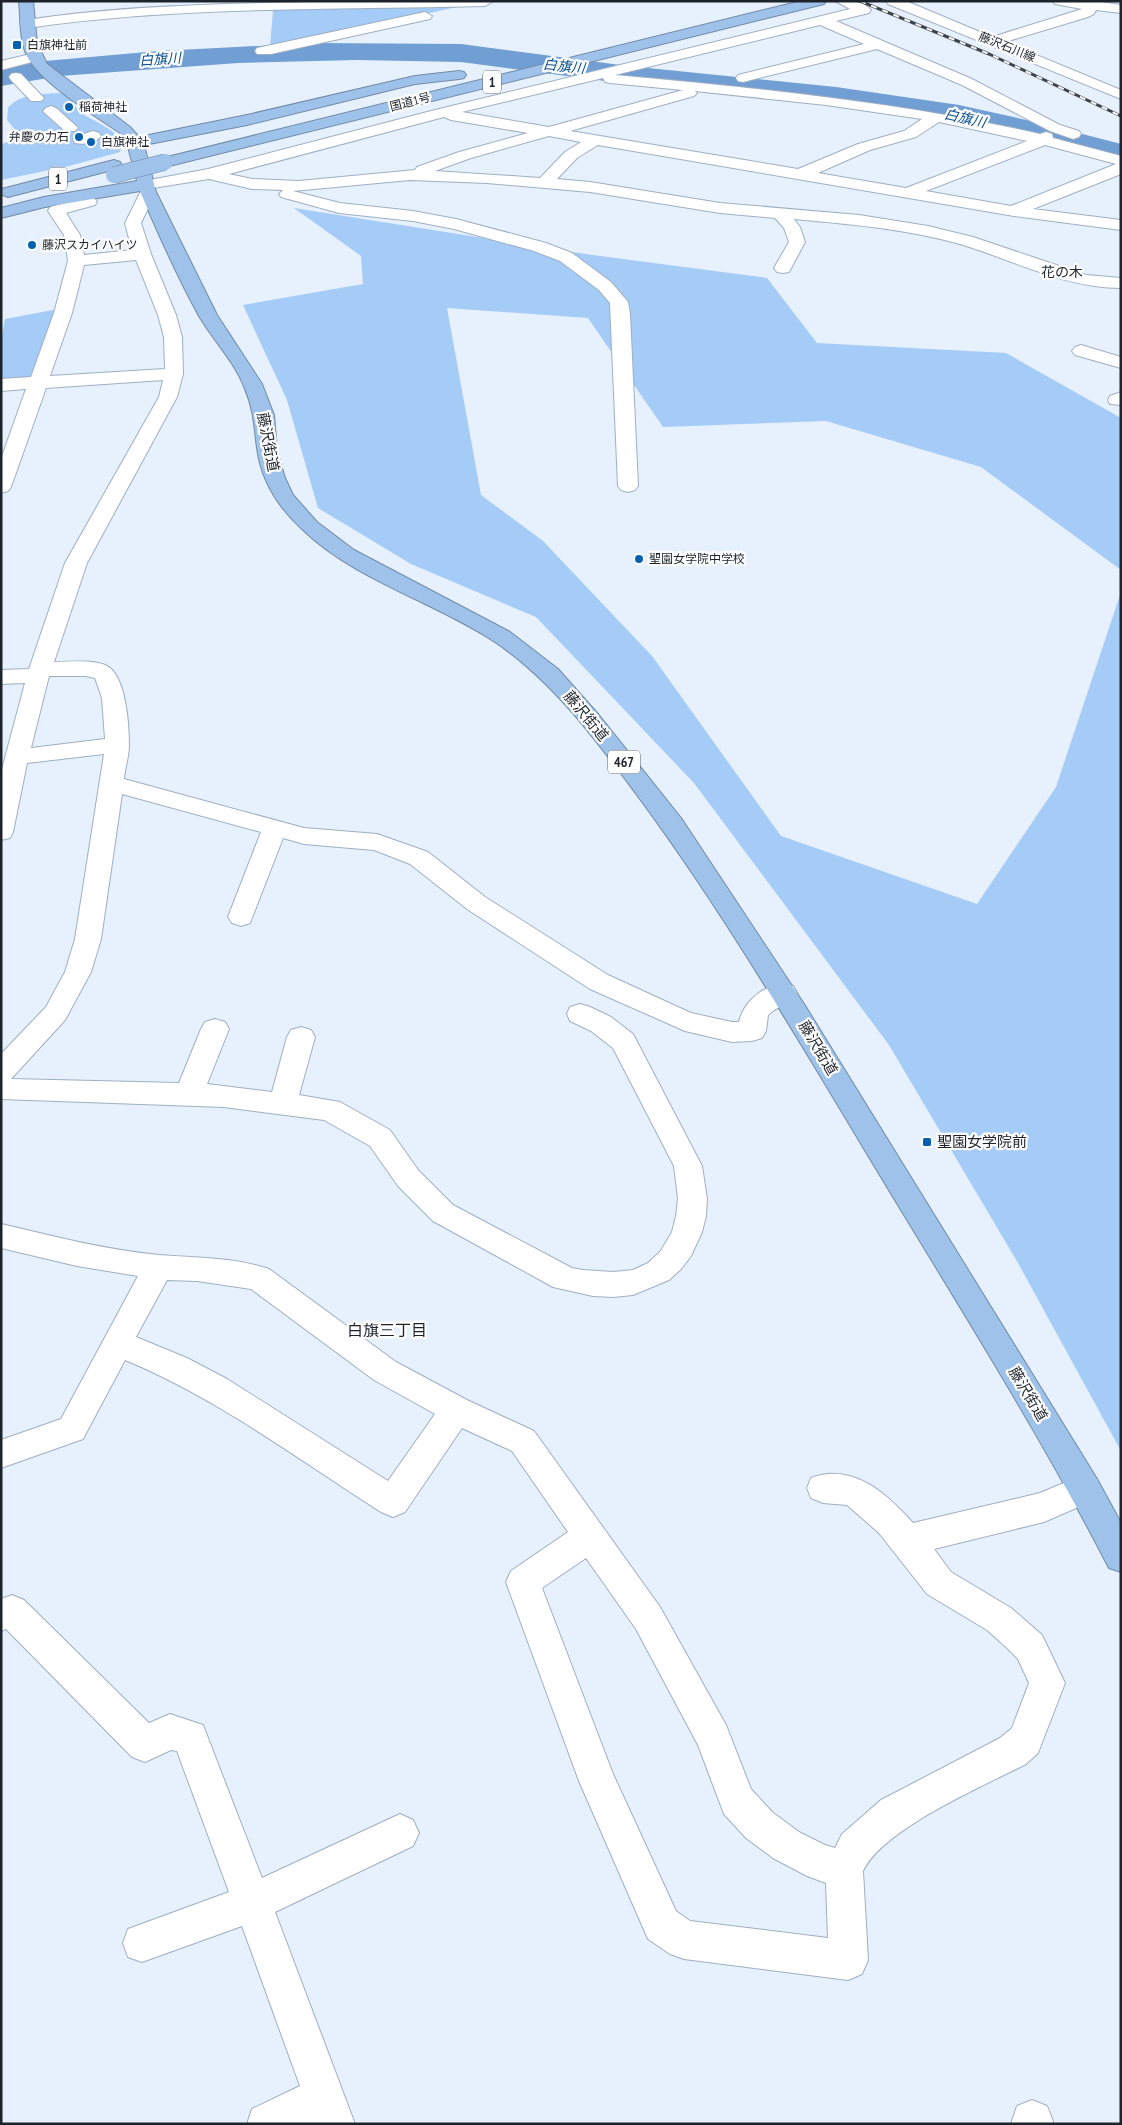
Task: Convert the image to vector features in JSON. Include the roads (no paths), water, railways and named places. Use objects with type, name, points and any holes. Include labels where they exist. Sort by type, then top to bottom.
[{"type":"highway","points":[[26,1],[30,43],[42,66],[125,130],[135,142],[247,120],[415,80],[498,72]]},
{"type":"highway","name":"国道1号","points":[[1,202],[164,157],[788,1]]},
{"type":"highway","name":"国道1号","points":[[164,157],[819,1]]},
{"type":"highway","name":"藤沢街道","points":[[135,142],[146,188],[208,315],[253,384],[264,415],[267,451],[275,478],[284,497],[310,526],[347,554],[502,637],[550,674],[590,719],[672,824],[784,994],[1084,1489],[1121,1557]]},
{"type":"highway","name":"国道1号","points":[[1,193],[114,170]]},
{"type":"highway","points":[[1,213],[44,202],[146,188]]},
{"type":"street","points":[[1060,1],[1121,9]]},
{"type":"street","points":[[27,24],[117,12],[265,4],[488,2]]},
{"type":"street","points":[[262,48],[271,50],[488,2]]},
{"type":"street","name":"藤沢石川線","points":[[900,2],[1121,95]]},
{"type":"street","points":[[264,22],[265,4]]},
{"type":"street","points":[[993,41],[1083,14],[1089,11],[1089,4]]},
{"type":"street","points":[[1,832],[17,756],[39,673],[76,563],[138,447],[168,397],[174,374],[173,337],[167,315],[142,254],[133,223],[146,188],[209,174],[440,113],[822,20],[847,7]]},
{"type":"street","points":[[822,20],[876,45],[967,82],[1055,128],[1121,147]]},
{"type":"street","points":[[743,78],[876,45]]},
{"type":"street","points":[[1,66],[42,66]]},
{"type":"street","points":[[627,68],[743,78],[880,96],[1004,117],[1037,117]]},
{"type":"street","points":[[16,77],[36,98]]},
{"type":"street","points":[[588,78],[824,99],[986,125],[1121,161]]},
{"type":"street","points":[[1096,84],[1115,78]]},
{"type":"street","points":[[410,175],[465,155],[708,88]]},
{"type":"street","points":[[51,111],[83,136]]},
{"type":"street","points":[[440,113],[1014,211],[1121,225]]},
{"type":"street","points":[[800,174],[864,147],[910,134],[936,117]]},
{"type":"street","points":[[884,224],[907,193],[1042,140],[1055,128]]},
{"type":"street","points":[[355,150],[361,135]]},
{"type":"street","points":[[544,182],[571,155],[595,140]]},
{"type":"street","points":[[342,182],[348,166]]},
{"type":"street","points":[[1014,211],[1121,168]]},
{"type":"street","points":[[209,174],[339,208],[413,216],[456,224],[549,250],[566,257],[586,271],[605,286],[619,302],[628,486]]},
{"type":"street","points":[[252,184],[299,186],[410,175],[544,182],[590,187],[704,206],[884,224],[928,231],[967,241],[1082,280],[1101,284],[1121,283]]},
{"type":"street","points":[[1,487],[64,312],[77,260],[72,235],[56,211],[89,202]]},
{"type":"street","points":[[780,213],[792,227],[797,242],[783,268]]},
{"type":"street","points":[[77,260],[142,254]]},
{"type":"street","points":[[1081,351],[1121,363]]},
{"type":"street","points":[[1,385],[174,374]]},
{"type":"street","points":[[1,677],[85,668],[97,670],[104,674],[111,688],[113,698],[117,745],[88,939],[78,972],[56,1013],[1,1072]]},
{"type":"street","points":[[17,756],[117,745]]},
{"type":"street","points":[[111,783],[304,836],[377,842],[419,858],[476,903],[600,982],[685,1021],[732,1032],[752,1031],[752,1018],[758,1006],[784,994]]},
{"type":"street","points":[[241,918],[275,828]]},
{"type":"street","points":[[1,1089],[189,1094],[283,1103],[330,1110],[380,1138],[408,1178],[443,1213],[564,1278],[600,1285],[643,1280],[661,1270],[673,1259],[686,1237],[691,1219],[692,1181],[688,1166],[623,1041],[601,1024],[580,1014]]},
{"type":"street","points":[[189,1094],[215,1029]]},
{"type":"street","points":[[283,1103],[301,1037]]},
{"type":"street","points":[[1,1236],[77,1254],[158,1268],[197,1269],[258,1278],[384,1371],[456,1410],[523,1441],[648,1618],[713,1737],[737,1801],[758,1825],[786,1846],[820,1863],[844,1869]]},
{"type":"street","points":[[1,1454],[72,1429],[158,1268]]},
{"type":"street","points":[[119,1344],[176,1367],[216,1389],[393,1502],[456,1410]]},
{"type":"street","points":[[590,1536],[523,1582],[597,1781],[662,1925],[684,1940],[848,1960],[844,1869],[855,1848],[894,1813],[1013,1751],[1025,1740],[1047,1683],[1030,1647],[999,1619],[939,1583],[891,1522],[854,1491],[824,1488]]},
{"type":"street","points":[[907,1540],[1044,1507],[1084,1489]]},
{"type":"street","points":[[1,1615],[12,1610],[145,1744],[170,1732],[190,1737],[330,2110],[267,2124]]},
{"type":"street","points":[[142,1943],[252,1903],[400,1833]]},
{"type":"waterway","name":"白旗川","points":[[1,77],[30,71],[60,68],[238,54],[357,51],[461,53],[628,75],[801,92],[905,105],[1013,126],[1121,154]]},
{"type":"railway","points":[[860,1],[989,54],[1121,116]]},
{"type":"place","name":"白旗神社前","points":[[17,45]]},
{"type":"place","name":"稲荷神社","points":[[69,107]]},
{"type":"place","name":"弁慶の力石","points":[[79,137]]},
{"type":"place","name":"白旗神社","points":[[91,142]]},
{"type":"place","name":"藤沢スカイハイツ","points":[[32,245]]},
{"type":"place","name":"聖園女学院中学校","points":[[639,559]]},
{"type":"place","name":"聖園女学院前","points":[[927,1142]]},
{"type":"district","name":"花の木","points":[[1062,272]]},
{"type":"district","name":"白旗三丁目","points":[[387,1330]]}]
